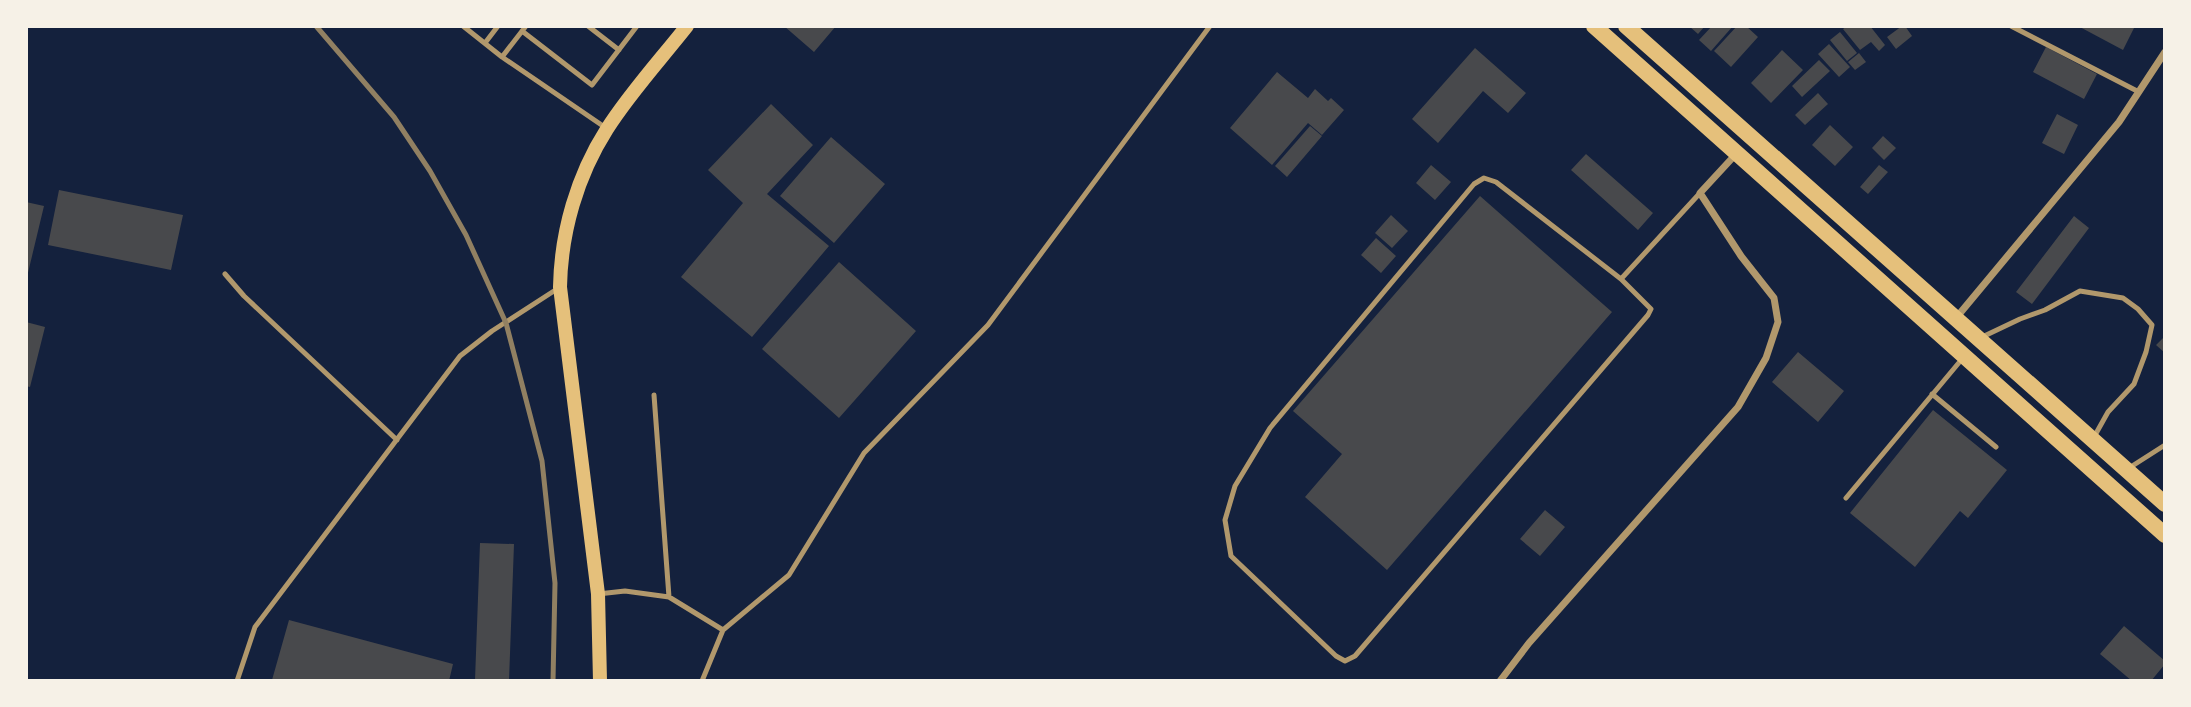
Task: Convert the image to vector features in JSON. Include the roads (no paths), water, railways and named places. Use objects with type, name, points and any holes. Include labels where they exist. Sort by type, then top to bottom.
[{"type":"highway","points":[[1594,26],[2165,535]]},
{"type":"highway","points":[[1626,26],[2165,504]]},
{"type":"main road","points":[[600,681],[598,594],[560,287],[565,231],[579,184],[607,129],[687,26]]},
{"type":"street","points":[[1955,318],[2119,122],[2165,52]]},
{"type":"street","points":[[1500,681],[1529,643],[1738,407],[1766,358],[1778,322],[1774,298],[1741,256],[1700,193],[1736,153]]},
{"type":"lane","points":[[463,26],[502,57],[607,129]]},
{"type":"lane","points":[[485,43],[498,26]]},
{"type":"lane","points":[[588,26],[619,50]]},
{"type":"lane","points":[[502,57],[524,28],[592,85],[637,26]]},
{"type":"lane","points":[[702,681],[723,630],[789,575],[864,453],[988,325],[1210,26]]},
{"type":"lane","points":[[2011,26],[2139,92]]},
{"type":"lane","points":[[1485,178],[1496,182],[1621,279],[1647,303],[1651,309],[1648,316],[1354,656],[1345,661],[1336,656],[1231,556],[1225,520],[1235,486],[1270,428],[1474,184],[1485,178]]},
{"type":"lane","points":[[1621,279],[1700,193]]},
{"type":"lane","points":[[225,274],[244,296],[397,440]]},
{"type":"lane","points":[[237,681],[255,626],[460,356],[492,331],[560,287]]},
{"type":"lane","points":[[1978,340],[2045,310],[2080,290],[2123,298],[2138,309],[2152,325],[2146,352],[2134,384],[2108,412],[2092,440]]},
{"type":"lane","points":[[1846,498],[1964,356]]},
{"type":"lane","points":[[1933,394],[1996,447]]},
{"type":"lane","points":[[654,395],[669,597]]},
{"type":"lane","points":[[2126,470],[2165,445]]},
{"type":"lane","points":[[598,594],[625,591],[669,597],[723,630]]},
{"type":"railway","points":[[316,26],[394,117],[430,171],[466,235],[506,323],[542,461],[555,583],[553,681]]}]
